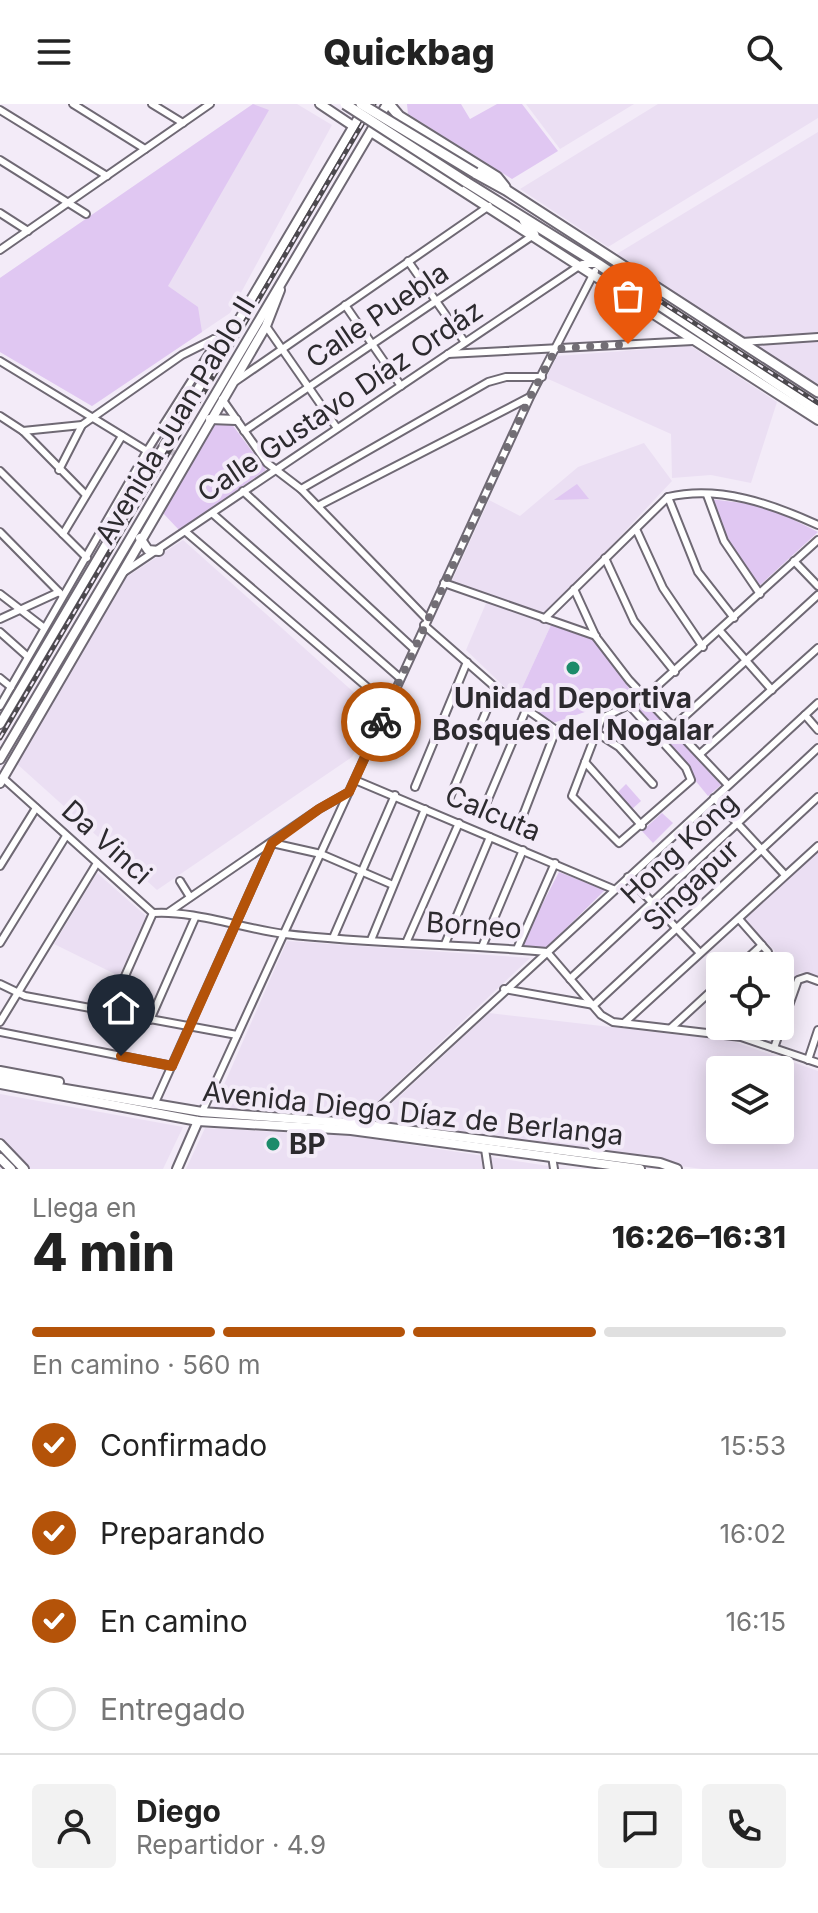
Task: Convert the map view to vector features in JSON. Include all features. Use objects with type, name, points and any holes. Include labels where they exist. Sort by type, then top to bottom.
[{"type":"main road","points":[[320,104],[353,126]]},
{"type":"main road","points":[[345,104],[523,217],[696,341],[818,420]]},
{"type":"main road","points":[[364,104],[506,190],[818,392]]},
{"type":"main road","name":"Avenida Juan Pablo II","points":[[0,724],[364,104]]},
{"type":"main road","points":[[388,104],[399,116],[497,177],[506,190]]},
{"type":"main road","name":"Avenida Juan Pablo II","points":[[0,759],[388,104]]},
{"type":"main road","points":[[383,140],[386,124],[399,116]]},
{"type":"main road","points":[[371,132],[534,235],[582,264],[596,268],[818,411]]},
{"type":"main road","points":[[523,217],[534,235]]},
{"type":"main road","points":[[1,779],[186,457],[266,326],[277,304],[281,285]]},
{"type":"main road","points":[[210,419],[236,420]]},
{"type":"main road","points":[[140,538],[148,550],[159,551]]},
{"type":"main road","points":[[0,1071],[88,1087],[123,1102]]},
{"type":"main road","name":"Avenida Diego Díaz de Berlanga","points":[[0,1078],[200,1116],[463,1136],[504,1142],[565,1159],[627,1158],[674,1168]]},
{"type":"main road","points":[[0,1086],[105,1107],[123,1102]]},
{"type":"main road","name":"Avenida Diego Díaz de Berlanga","points":[[0,1086],[86,1095]]},
{"type":"main road","name":"Avenida Diego Díaz de Berlanga","points":[[123,1102],[154,1105],[200,1116]]},
{"type":"main road","points":[[177,1169],[200,1116]]},
{"type":"main road","name":"Avenida Diego Díaz de Berlanga","points":[[358,1128],[485,1149],[603,1158],[640,1169]]},
{"type":"main road","points":[[432,1140],[434,1137],[463,1136]]},
{"type":"main road","points":[[485,1149],[491,1144],[504,1142]]},
{"type":"main road","points":[[0,1144],[24,1169]]},
{"type":"main road","points":[[627,1158],[630,1163],[654,1169]]},
{"type":"main road","points":[[0,1160],[8,1169]]},
{"type":"street","points":[[73,104],[145,149]]},
{"type":"street","points":[[152,104],[183,123]]},
{"type":"street","points":[[0,250],[210,104]]},
{"type":"street","points":[[0,110],[107,176]]},
{"type":"street","points":[[0,160],[86,214]]},
{"type":"street","points":[[230,386],[489,206]]},
{"type":"street","points":[[0,213],[28,231]]},
{"type":"street","name":"Calle Puebla","points":[[244,431],[534,235]]},
{"type":"street","points":[[408,261],[464,341]]},
{"type":"street","name":"Calle Gustavo Díaz Ordáz","points":[[122,573],[582,264]]},
{"type":"street","points":[[200,1116],[530,397],[596,268]]},
{"type":"street","points":[[345,305],[401,386]]},
{"type":"street","points":[[266,326],[337,428]]},
{"type":"street","points":[[742,342],[818,337]]},
{"type":"street","points":[[0,706],[61,594],[87,558],[211,350],[214,339],[182,355],[82,425],[23,431]]},
{"type":"street","points":[[447,354],[696,341]]},
{"type":"street","points":[[0,361],[122,436],[151,448]]},
{"type":"street","points":[[301,489],[488,382],[506,377],[542,377]]},
{"type":"street","points":[[318,506],[530,397]]},
{"type":"street","points":[[222,399],[273,469],[301,489],[426,622],[496,688],[556,730],[520,823]]},
{"type":"street","points":[[0,416],[23,431],[86,495]]},
{"type":"street","points":[[59,470],[82,425]]},
{"type":"street","points":[[63,534],[122,436]]},
{"type":"street","points":[[0,471],[87,558]]},
{"type":"street","points":[[243,491],[413,648]]},
{"type":"street","points":[[544,619],[668,497],[707,495],[764,502],[818,525]]},
{"type":"street","points":[[707,495],[724,541],[760,594]]},
{"type":"street","points":[[668,497],[698,572],[734,618]]},
{"type":"street","points":[[213,514],[400,678]]},
{"type":"street","points":[[636,529],[663,588],[703,647]]},
{"type":"street","points":[[0,532],[61,594]]},
{"type":"street","points":[[186,532],[388,705]]},
{"type":"street","points":[[629,705],[686,768],[691,780],[624,842],[617,843],[573,799],[605,715],[645,697],[818,540]]},
{"type":"street","points":[[605,558],[634,621],[675,672]]},
{"type":"street","points":[[794,561],[818,586]]},
{"type":"street","points":[[444,583],[596,637]]},
{"type":"street","points":[[574,589],[596,637],[645,697],[728,785]]},
{"type":"street","points":[[0,594],[43,627]]},
{"type":"street","points":[[0,619],[61,594]]},
{"type":"street","points":[[674,726],[818,595]]},
{"type":"street","points":[[720,631],[772,690]]},
{"type":"street","points":[[0,632],[27,656]]},
{"type":"street","points":[[700,754],[818,648]]},
{"type":"street","points":[[415,787],[467,662]]},
{"type":"street","points":[[0,678],[11,687]]},
{"type":"street","points":[[450,797],[496,688]]},
{"type":"street","points":[[358,1128],[504,989],[818,703]]},
{"type":"street","points":[[483,811],[526,710]]},
{"type":"street","points":[[805,715],[818,730]]},
{"type":"street","points":[[597,733],[619,747],[653,784]]},
{"type":"street","name":"Hong Kong","points":[[570,979],[818,748]]},
{"type":"street","points":[[585,762],[642,826]]},
{"type":"street","name":"Da Vinci","points":[[1,779],[153,913],[169,912],[285,934]]},
{"type":"street","name":"Calcuta","points":[[355,780],[613,889]]},
{"type":"street","points":[[169,912],[319,809],[349,792]]},
{"type":"street","points":[[333,938],[395,795]]},
{"type":"street","name":"Singapur","points":[[594,1005],[818,797]]},
{"type":"street","points":[[714,798],[785,875]]},
{"type":"street","points":[[0,866],[36,808]]},
{"type":"street","points":[[371,940],[425,809]]},
{"type":"street","points":[[406,943],[459,823]]},
{"type":"street","points":[[0,943],[66,836]]},
{"type":"street","points":[[445,944],[490,837]]},
{"type":"street","points":[[272,843],[321,854],[393,885]]},
{"type":"street","points":[[154,1105],[237,927],[272,843]]},
{"type":"street","points":[[624,1023],[818,846]]},
{"type":"street","points":[[482,947],[523,850]]},
{"type":"street","points":[[0,1022],[97,863]]},
{"type":"street","points":[[517,949],[555,863]]},
{"type":"street","points":[[628,877],[700,953]]},
{"type":"street","points":[[180,881],[190,897]]},
{"type":"street","points":[[109,1012],[153,913]]},
{"type":"street","points":[[150,1020],[195,918]]},
{"type":"street","points":[[739,919],[767,952]]},
{"type":"street","name":"Borneo","points":[[285,934],[547,952],[606,1019],[706,1032]]},
{"type":"street","points":[[754,952],[762,945]]},
{"type":"street","points":[[774,1048],[796,984],[804,977],[818,981]]},
{"type":"street","points":[[0,984],[17,994],[237,1035]]},
{"type":"street","points":[[504,989],[594,1005]]},
{"type":"street","points":[[671,1028],[706,996]]},
{"type":"street","points":[[808,1060],[818,1030]]},
{"type":"street","points":[[0,1032],[172,1066]]},
{"type":"street","name":"Borneo","points":[[750,1040],[818,1063]]},
{"type":"street","points":[[485,1149],[488,1169]]},
{"type":"street","points":[[551,1153],[554,1169]]},
{"type":"shaded area","points":[[253,104],[297,104],[332,125],[230,313],[92,406],[0,352],[0,278]]},
{"type":"shaded area","points":[[253,104],[269,110],[168,286],[198,307],[202,332],[92,406],[0,352],[0,278]]},
{"type":"shaded area","points":[[407,104],[461,104],[470,119],[497,104],[522,104],[558,151],[512,179],[408,114]]},
{"type":"shaded area","points":[[526,104],[634,104],[560,149]]},
{"type":"shaded area","points":[[658,104],[818,104],[818,118],[608,247],[520,189]]},
{"type":"shaded area","points":[[818,132],[818,332],[744,338],[615,255]]},
{"type":"shaded area","points":[[818,341],[818,384],[756,346]]},
{"type":"shaded area","points":[[691,346],[777,402],[751,483],[711,475],[672,478],[671,434],[546,378],[557,356]]},
{"type":"shaded area","points":[[228,419],[266,470],[179,530],[161,511],[215,421]]},
{"type":"shaded area","points":[[644,443],[672,481],[545,616],[451,583],[489,500],[520,516],[578,467]]},
{"type":"shaded area","points":[[577,484],[589,499],[554,500]]},
{"type":"shaded area","points":[[710,499],[766,506],[818,532],[759,586],[730,547]]},
{"type":"shaded area","points":[[183,540],[377,713],[352,757],[157,890],[16,763],[125,578]]},
{"type":"shaded area","points":[[487,601],[551,625],[517,699],[466,650]]},
{"type":"shaded area","name":"Unidad Deportiva Bosques del Nogalar","points":[[551,625],[594,640],[634,695],[553,723],[517,699]]},
{"type":"shaded area","points":[[645,703],[721,785],[708,796],[635,707]]},
{"type":"shaded area","points":[[626,784],[641,801],[631,810],[616,794]]},
{"type":"shaded area","points":[[662,813],[673,823],[653,843],[642,831]]},
{"type":"shaded area","points":[[818,849],[818,977],[800,972],[794,976],[794,952],[775,952],[744,920]]},
{"type":"shaded area","points":[[559,872],[605,890],[546,948],[520,947]]},
{"type":"shaded area","points":[[97,873],[147,917],[119,976],[54,944]]},
{"type":"shaded area","points":[[287,941],[530,958],[359,1119],[212,1112]]},
{"type":"shaded area","points":[[489,1013],[732,1041],[775,1056],[706,1056],[706,1144],[794,1144],[794,1063],[818,1071],[818,1169],[702,1169],[371,1123]]},
{"type":"shaded area","points":[[0,1094],[183,1127],[163,1169],[27,1169],[0,1140]]},
{"type":"shaded area","points":[[205,1128],[353,1136],[568,1169],[186,1169]]},
{"type":"tunnel","points":[[154,446],[185,457]]},
{"type":"railway","points":[[0,738],[374,104]]},
{"type":"railway","points":[[637,286],[818,403]]},
{"type":"way so far","points":[[381,722],[530,397],[556,349],[628,344]]},
{"type":"place","name":"Unidad Deportiva Bosques del Nogalar","points":[[573,668]]},
{"type":"place","name":"BP","points":[[273,1144]]},
{"type":"route","points":[[121,1056],[172,1066],[237,927],[272,843],[349,792],[381,722]]}]
